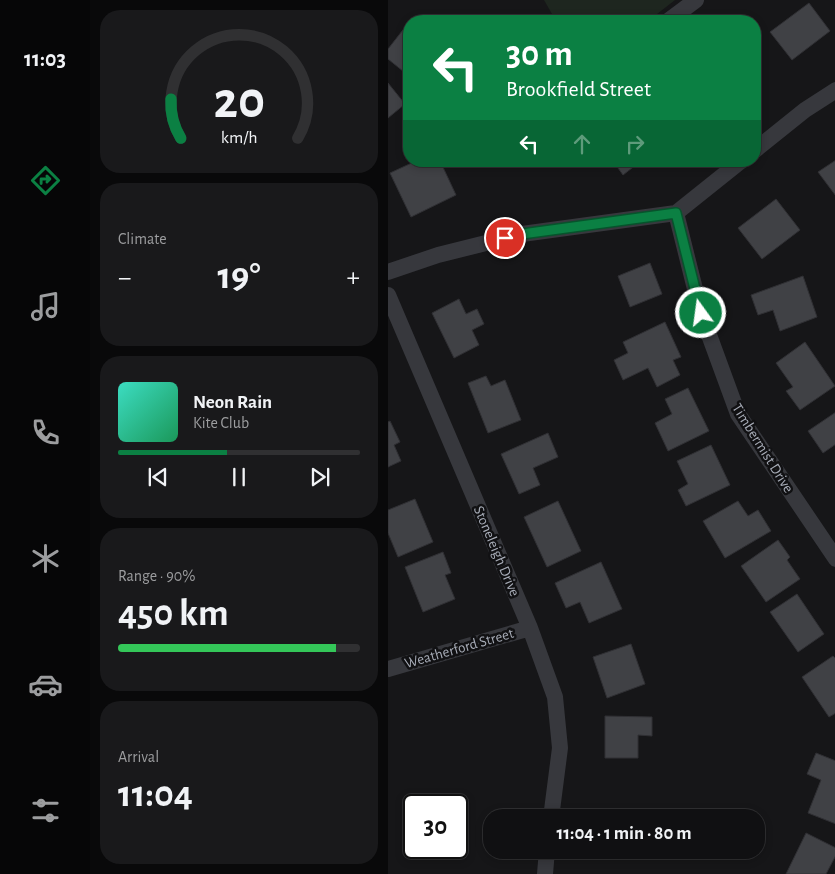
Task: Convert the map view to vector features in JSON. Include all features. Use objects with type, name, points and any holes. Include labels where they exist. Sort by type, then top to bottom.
[{"type":"street","points":[[676,15],[696,0]]},
{"type":"street","points":[[761,145],[805,110],[836,90]]},
{"type":"street","points":[[388,272],[438,255],[522,234],[676,213],[734,167]]},
{"type":"street","name":"Timbermist Drive","points":[[676,213],[701,313],[738,414],[836,559]]},
{"type":"street","name":"Stoneleigh Drive","points":[[388,295],[530,628],[555,697],[560,748],[553,809]]},
{"type":"street","name":"Weatherford Street","points":[[388,669],[530,628]]},
{"type":"street","points":[[544,874],[546,859]]},
{"type":"shaded area","points":[[544,0],[675,0],[656,15],[553,15]]},
{"type":"building","points":[[809,3],[830,31],[792,60],[770,32]]},
{"type":"building","points":[[403,30],[403,71],[388,59],[388,49]]},
{"type":"building","points":[[388,83],[403,102],[403,106],[388,118]]},
{"type":"building","points":[[836,160],[836,196],[818,172]]},
{"type":"building","points":[[403,167],[443,167],[456,195],[411,217],[390,173]]},
{"type":"building","points":[[617,167],[633,167],[623,175]]},
{"type":"building","points":[[776,199],[800,230],[762,259],[738,228]]},
{"type":"building","points":[[650,263],[662,294],[630,307],[618,276]]},
{"type":"building","points":[[803,276],[817,317],[780,331],[773,310],[758,315],[751,295]]},
{"type":"building","points":[[459,299],[466,314],[477,309],[484,324],[472,330],[479,345],[454,358],[432,313]]},
{"type":"building","points":[[665,322],[681,357],[673,360],[680,375],[657,387],[648,368],[623,380],[614,360],[628,353],[623,342]]},
{"type":"building","points":[[805,342],[835,386],[800,410],[786,391],[793,387],[776,363]]},
{"type":"building","points":[[486,376],[491,386],[505,380],[521,420],[488,433],[468,383]]},
{"type":"building","points":[[688,388],[709,431],[668,451],[655,423],[672,414],[665,399]]},
{"type":"building","points":[[836,412],[836,444],[823,453],[808,431]]},
{"type":"building","points":[[390,421],[400,442],[394,445],[401,461],[388,467],[388,422]]},
{"type":"building","points":[[548,433],[558,457],[533,468],[540,485],[519,494],[501,454]]},
{"type":"building","points":[[711,445],[730,485],[686,506],[678,490],[688,484],[677,461]]},
{"type":"building","points":[[415,499],[433,542],[398,557],[388,533],[388,510]]},
{"type":"building","points":[[558,501],[581,551],[547,567],[524,517]]},
{"type":"building","points":[[738,501],[748,516],[758,510],[771,531],[725,558],[703,521]]},
{"type":"building","points":[[778,540],[790,557],[787,560],[800,579],[766,602],[741,566]]},
{"type":"building","points":[[443,552],[451,573],[445,575],[455,599],[423,612],[405,567]]},
{"type":"building","points":[[601,562],[622,609],[589,623],[580,602],[566,608],[555,583]]},
{"type":"building","points":[[797,594],[824,634],[798,652],[770,612]]},
{"type":"building","points":[[631,644],[645,684],[607,698],[593,657]]},
{"type":"building","points":[[833,656],[836,659],[836,713],[829,717],[802,677]]},
{"type":"building","points":[[605,716],[652,717],[652,736],[638,735],[638,758],[605,758]]},
{"type":"building","points":[[816,753],[836,761],[836,824],[808,813],[821,780],[807,774]]},
{"type":"building","points":[[806,833],[836,848],[836,855],[826,874],[786,874]]},
{"type":"route","points":[[505,238],[676,213],[701,313]]}]
